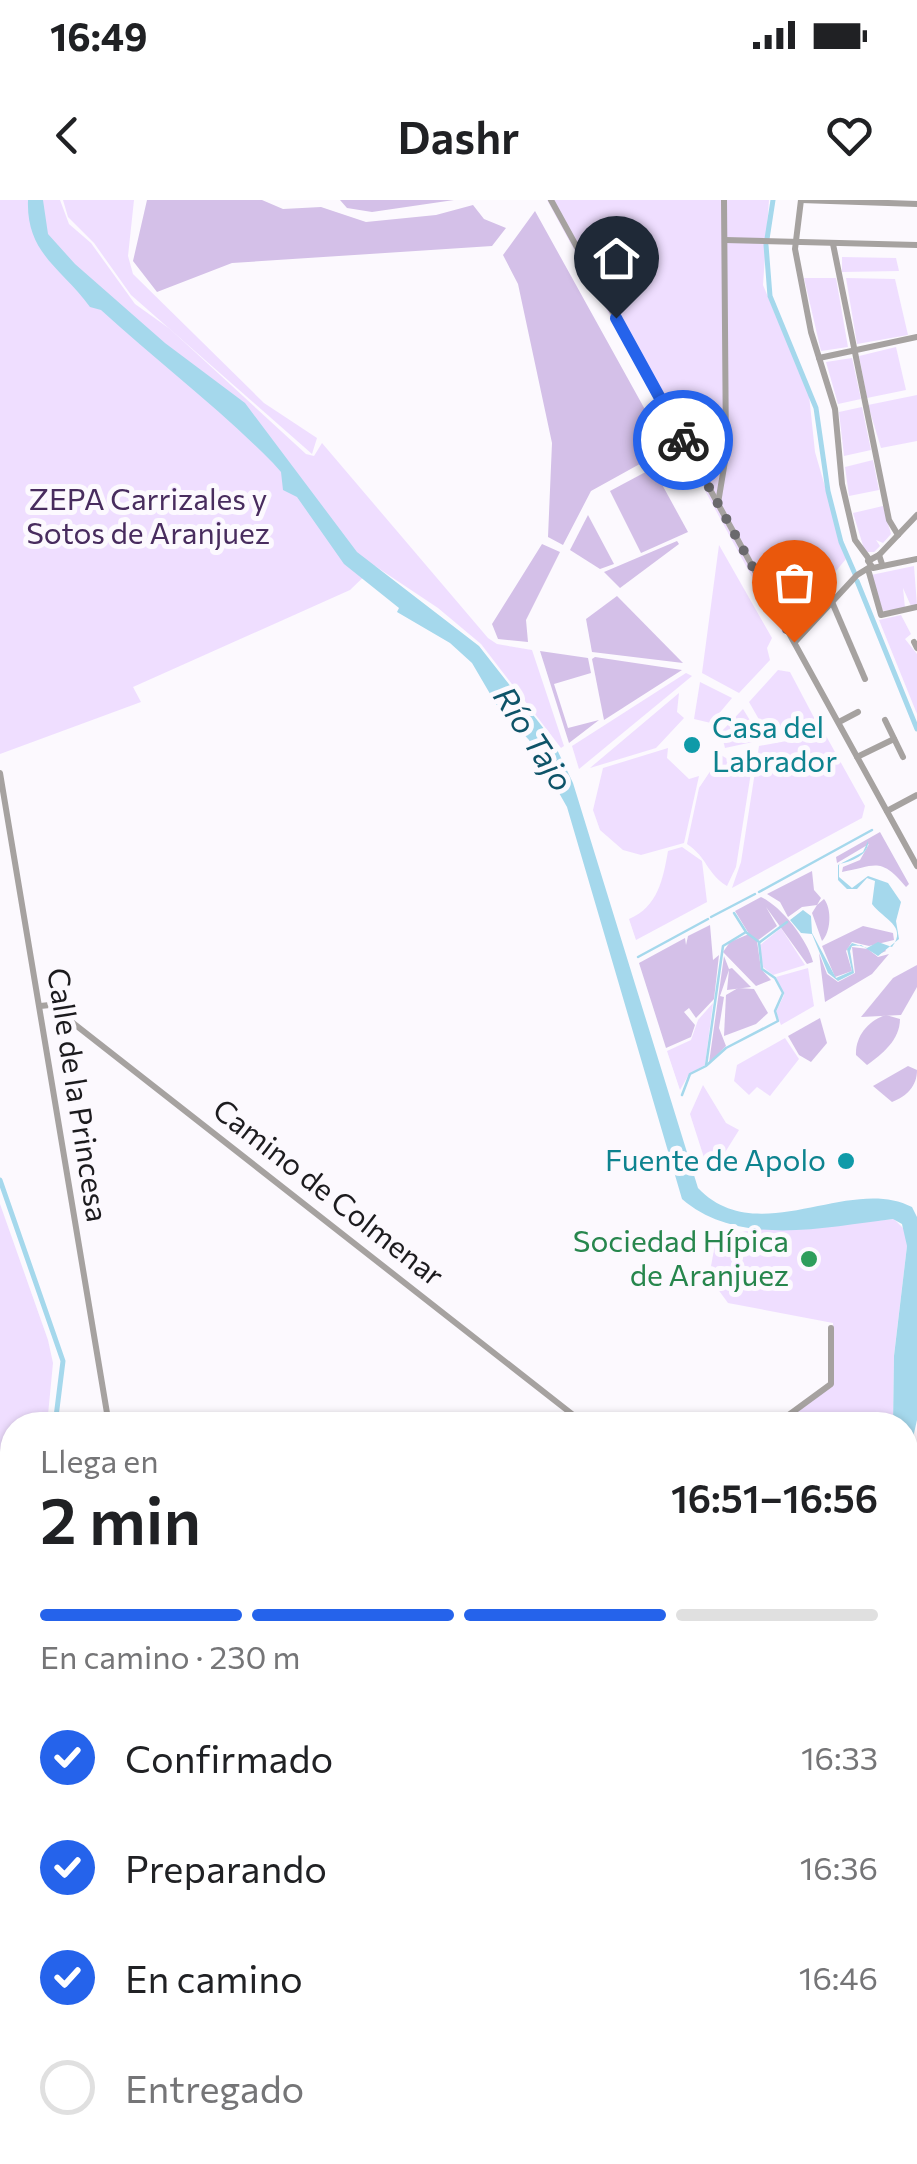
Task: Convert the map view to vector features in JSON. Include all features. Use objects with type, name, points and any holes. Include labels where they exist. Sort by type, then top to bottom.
[{"type":"street","points":[[552,200],[917,866]]},
{"type":"street","points":[[718,504],[726,455],[724,200]]},
{"type":"street","points":[[917,204],[801,200],[794,243],[819,358],[835,409],[842,484],[854,540],[869,565],[882,615],[917,607]]},
{"type":"street","points":[[725,240],[917,245]]},
{"type":"street","points":[[833,244],[889,520],[898,535]]},
{"type":"street","points":[[819,358],[917,337]]},
{"type":"street","points":[[880,560],[917,515]]},
{"type":"street","points":[[794,642],[869,565],[880,560],[916,561]]},
{"type":"street","points":[[832,602],[865,679]]},
{"type":"street","points":[[839,722],[858,712]]},
{"type":"street","points":[[885,720],[903,757]]},
{"type":"street","points":[[857,757],[894,738]]},
{"type":"street","name":"Calle de la Princesa","points":[[0,772],[107,1412]]},
{"type":"street","points":[[887,812],[917,795]]},
{"type":"street","name":"Camino de Colmenar","points":[[40,1006],[50,1004],[569,1412]]},
{"type":"street","points":[[793,1412],[831,1384],[831,1328]]},
{"type":"green space","name":"ZEPA Carrizales y Sotos de Aranjuez","points":[[0,200],[60,200],[69,224],[91,243],[135,304],[170,329],[306,454],[314,456],[322,443],[488,638],[497,644],[532,650],[564,746],[561,748],[481,644],[438,608],[375,566],[350,590],[133,687],[141,702],[0,754]]},
{"type":"green space","points":[[63,200],[134,200],[128,256],[133,274],[264,403],[317,438],[312,454],[131,295],[94,243],[68,217]]},
{"type":"green space","points":[[547,200],[769,200],[763,285],[809,395],[815,452],[846,559],[783,634]]},
{"type":"green space","points":[[842,257],[896,258],[899,271],[842,272]]},
{"type":"green space","points":[[804,278],[836,278],[848,347],[821,351]]},
{"type":"green space","points":[[846,278],[895,279],[908,335],[857,344]]},
{"type":"green space","points":[[896,347],[906,390],[867,398],[859,356]]},
{"type":"green space","points":[[852,358],[861,399],[838,404],[826,362]]},
{"type":"green space","points":[[917,395],[917,441],[881,448],[868,405]]},
{"type":"green space","points":[[862,407],[871,450],[844,456],[839,412]]},
{"type":"green space","points":[[873,460],[879,490],[849,496],[845,467]]},
{"type":"green space","points":[[883,506],[891,534],[883,543],[876,540],[880,546],[874,552],[865,552],[853,513]]},
{"type":"green space","points":[[719,545],[772,638],[767,648],[770,660],[739,693],[702,673]]},
{"type":"green space","points":[[914,566],[917,605],[911,606],[903,588],[905,608],[883,611],[871,575]]},
{"type":"green space","points":[[901,615],[911,634],[905,639],[917,654],[917,714],[879,620]]},
{"type":"green space","points":[[778,670],[790,672],[819,727],[769,737],[749,702]]},
{"type":"green space","points":[[686,673],[692,676],[579,769],[572,746]]},
{"type":"green space","points":[[700,682],[732,698],[711,723],[694,719]]},
{"type":"green space","points":[[679,693],[677,712],[684,718],[656,748],[590,768]]},
{"type":"green space","points":[[743,709],[762,740],[725,748],[721,732]]},
{"type":"green space","points":[[825,734],[865,806],[862,818],[732,888],[741,862],[759,746]]},
{"type":"green space","points":[[668,748],[667,758],[689,779],[699,776],[684,843],[641,855],[623,850],[600,830],[593,810],[603,768]]},
{"type":"green space","points":[[721,755],[734,763],[753,760],[736,867],[727,886],[687,844],[699,788]]},
{"type":"green space","points":[[682,847],[702,861],[707,902],[636,940],[629,919],[653,900],[668,851]]},
{"type":"green space","points":[[781,928],[805,965],[773,975],[763,967],[759,946]]},
{"type":"green space","points":[[808,968],[814,1006],[781,1025],[776,1012],[784,995],[776,977]]},
{"type":"green space","points":[[713,1003],[705,1065],[689,1074],[680,1090],[667,1051],[691,1040],[698,1020]]},
{"type":"green space","points":[[785,1038],[799,1059],[770,1096],[757,1087],[749,1095],[734,1081],[737,1065]]},
{"type":"green space","points":[[703,1085],[726,1123],[739,1130],[719,1162],[707,1167],[690,1114]]},
{"type":"green space","points":[[0,1204],[53,1363],[48,1412],[0,1412]]},
{"type":"green space","name":"Sociedad Hípica de Aranjuez","points":[[894,1219],[906,1231],[894,1355],[893,1412],[797,1412],[833,1385],[833,1323],[728,1303],[709,1277],[716,1239],[779,1227]]},
{"type":"shaded area","points":[[147,200],[262,200],[283,209],[321,207],[366,222],[436,215],[473,205],[484,219],[506,228],[492,246],[232,263],[157,292],[133,261]]},
{"type":"shaded area","points":[[340,200],[454,200],[372,212],[347,208]]},
{"type":"shaded area","points":[[535,211],[663,442],[649,452],[647,460],[591,491],[563,545],[548,537],[552,443],[518,284],[503,255]]},
{"type":"shaded area","points":[[653,468],[688,532],[641,553],[610,491]]},
{"type":"shaded area","points":[[588,515],[614,564],[600,569],[570,550]]},
{"type":"shaded area","points":[[677,541],[679,544],[620,588],[604,572]]},
{"type":"shaded area","points":[[542,544],[560,552],[526,620],[528,642],[498,639],[492,624]]},
{"type":"shaded area","points":[[617,596],[683,663],[592,652],[586,619]]},
{"type":"shaded area","points":[[540,651],[588,658],[591,673],[554,684],[568,728],[599,720],[569,743]]},
{"type":"shaded area","points":[[595,657],[682,670],[604,720],[592,659]]},
{"type":"shaded area","points":[[880,832],[909,884],[906,887],[883,867],[842,872],[843,867],[860,860],[869,844],[837,863],[836,857]]},
{"type":"shaded area","points":[[812,871],[814,890],[821,898],[817,905],[802,907],[788,917],[780,902],[767,894]]},
{"type":"shaded area","points":[[761,897],[793,925],[813,962],[807,964],[766,907],[777,926],[757,941],[761,969],[771,980],[756,986],[723,952],[730,942],[749,934],[735,911]]},
{"type":"shaded area","points":[[824,899],[829,914],[829,926],[822,941],[812,913]]},
{"type":"shaded area","points":[[710,925],[713,960],[719,955],[714,999],[696,1018],[689,1008],[684,1012],[695,1025],[691,1037],[666,1048],[639,963],[685,938],[686,945],[688,936]]},
{"type":"shaded area","points":[[863,926],[893,933],[894,940],[869,946],[852,942],[846,951],[852,971],[835,977],[822,946]]},
{"type":"shaded area","points":[[880,944],[886,951],[879,954],[869,950],[878,957],[889,954],[872,974],[825,1002],[819,953],[827,974],[838,982],[855,973],[852,947],[868,949]]},
{"type":"shaded area","points":[[724,956],[729,969],[751,987],[727,990],[729,970],[720,996],[724,997],[719,1028],[726,1046],[709,1063]]},
{"type":"shaded area","points":[[917,965],[917,987],[901,1015],[861,1017],[893,978]]},
{"type":"shaded area","points":[[738,988],[754,989],[768,1013],[756,1024],[724,1036],[726,995]]},
{"type":"shaded area","points":[[886,1015],[900,1019],[897,1034],[867,1065],[856,1055],[858,1041],[869,1025]]},
{"type":"shaded area","points":[[820,1018],[827,1043],[811,1062],[799,1055],[788,1036]]},
{"type":"shaded area","points":[[908,1066],[917,1070],[915,1081],[897,1100],[892,1102],[873,1086]]},
{"type":"water","name":"Río Tajo","points":[[28,200],[43,200],[48,234],[75,264],[165,343],[245,403],[357,552],[479,646],[552,739],[573,783],[698,1188],[722,1206],[748,1213],[775,1213],[860,1199],[887,1199],[912,1207],[917,1217],[917,1412],[893,1412],[894,1356],[907,1246],[902,1224],[893,1219],[811,1229],[756,1229],[729,1224],[682,1199],[567,807],[529,740],[496,704],[472,663],[450,643],[397,612],[399,608],[344,564],[297,497],[283,490],[281,472],[273,463],[101,310],[90,307],[39,247],[29,219]]},
{"type":"water","points":[[839,864],[839,877],[852,888],[868,876],[888,883],[901,902],[896,921],[899,939],[895,943],[896,928],[872,904],[875,881],[867,878],[857,889],[847,889],[838,880]]},
{"type":"water","points":[[803,910],[811,916],[812,933],[836,978],[852,971],[847,949],[852,943],[859,945],[852,946],[850,951],[854,973],[838,981],[828,973],[812,934],[801,933],[790,920]]},
{"type":"water","points":[[878,942],[890,946],[878,956],[864,947]]},
{"type":"waterway","points":[[767,239],[773,200]]},
{"type":"waterway","points":[[766,245],[770,296],[816,408],[828,491],[841,542],[855,574]]},
{"type":"waterway","points":[[857,581],[917,729]]},
{"type":"waterway","points":[[759,892],[872,830]]},
{"type":"waterway","points":[[711,917],[755,894]]},
{"type":"waterway","points":[[682,1095],[690,1074],[706,1066],[723,946],[746,932],[734,913]]},
{"type":"waterway","points":[[638,957],[708,919]]},
{"type":"waterway","points":[[760,942],[787,922]]},
{"type":"waterway","points":[[707,1065],[726,1048],[778,1021],[775,1011],[783,993],[775,978],[762,969],[759,942],[747,933]]},
{"type":"waterway","points":[[0,1180],[63,1361],[57,1412]]},
{"type":"way so far","points":[[683,440],[794,642]]},
{"type":"place","name":"Casa del Labrador","points":[[692,745]]},
{"type":"place","name":"Fuente de Apolo","points":[[846,1161]]},
{"type":"place","name":"Sociedad Hípica de Aranjuez","points":[[809,1259]]},
{"type":"route","points":[[616,318],[683,440]]}]
